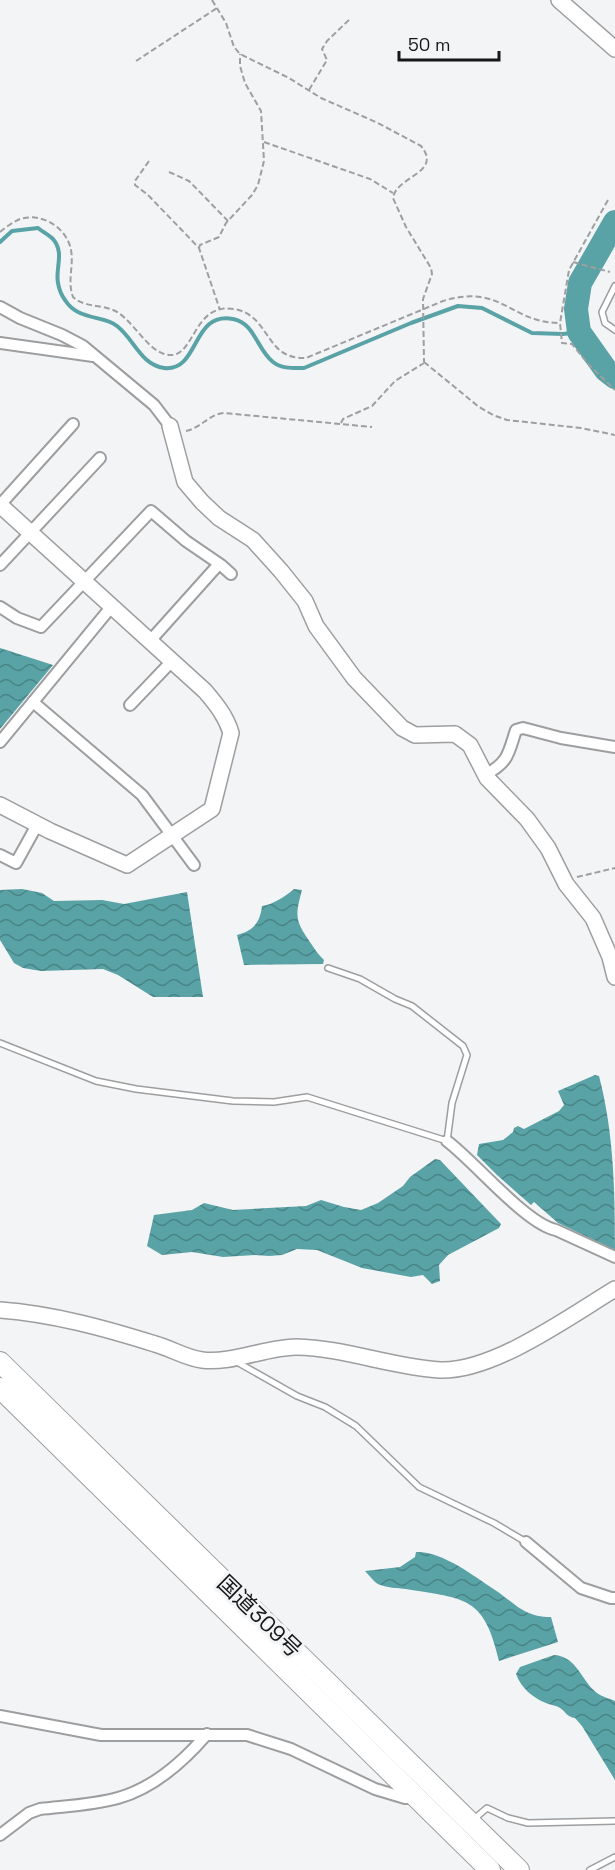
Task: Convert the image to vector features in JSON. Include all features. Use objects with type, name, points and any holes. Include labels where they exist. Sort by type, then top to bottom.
[{"type":"highway","name":"国道309号","points":[[0,1362],[519,1870]]},
{"type":"highway","name":"国道309号","points":[[0,1388],[490,1870]]},
{"type":"street","points":[[559,0],[615,49]]},
{"type":"street","points":[[0,307],[83,346],[154,405],[170,426],[185,482],[219,518],[253,540],[281,571],[305,601],[316,626],[354,678],[402,728],[415,735],[455,734],[470,745],[485,775],[532,826],[548,848],[566,884],[593,918],[610,957],[615,977]]},
{"type":"street","points":[[0,343],[96,357]]},
{"type":"street","points":[[0,805],[37,825],[127,865],[212,809],[231,733],[217,704],[0,505],[73,424]]},
{"type":"street","points":[[0,565],[100,458]]},
{"type":"street","points":[[0,607],[17,618],[41,627],[151,511],[186,541],[231,574]]},
{"type":"street","points":[[150,641],[219,564]]},
{"type":"street","points":[[0,741],[112,606]]},
{"type":"street","points":[[130,705],[172,661]]},
{"type":"street","points":[[33,702],[142,795],[194,865]]},
{"type":"street","points":[[485,775],[499,767],[505,760],[516,730],[523,728],[561,738],[615,747]]},
{"type":"street","points":[[0,855],[16,863],[37,825]]},
{"type":"street","points":[[447,1141],[512,1201],[546,1228],[556,1230],[615,1257]]},
{"type":"street","points":[[0,1310],[48,1315],[157,1344],[202,1360],[230,1358],[293,1347],[329,1349],[441,1370],[471,1367],[506,1353],[615,1289]]},
{"type":"street","points":[[526,1542],[582,1588],[615,1598]]},
{"type":"street","points":[[0,1716],[100,1735],[246,1735],[291,1749],[375,1788],[405,1798],[418,1798]]},
{"type":"street","points":[[0,1835],[28,1813],[40,1809],[118,1798],[143,1787],[165,1774],[193,1751],[207,1734]]},
{"type":"lane","points":[[615,286],[602,312],[605,323],[615,330]]},
{"type":"lane","points":[[0,1043],[96,1081],[136,1089],[233,1101],[274,1102],[307,1097],[447,1141],[452,1103],[467,1055],[463,1046],[412,1006],[394,999],[360,979],[328,968]]},
{"type":"lane","points":[[230,1358],[297,1396],[325,1407],[356,1426],[419,1487],[494,1523],[526,1542]]},
{"type":"lane","points":[[470,1822],[487,1808],[508,1818],[528,1823],[615,1821]]},
{"type":"lane","points":[[590,1870],[615,1857]]},
{"type":"path","points":[[212,0],[225,23],[234,47],[240,54],[321,98],[378,123],[421,146],[428,158],[426,164],[422,170],[398,187],[393,193],[393,198],[406,226],[431,268],[432,274],[424,293],[424,362],[479,407],[493,415],[507,420],[581,428],[615,435]]},
{"type":"path","points":[[136,61],[217,8]]},
{"type":"path","points":[[309,90],[327,60],[322,49],[327,41],[351,18]]},
{"type":"path","points":[[199,248],[200,245],[219,237],[228,221],[252,195],[258,185],[264,161],[261,111],[245,84],[240,66],[240,54]]},
{"type":"path","points":[[264,141],[370,178],[393,193]]},
{"type":"path","points":[[149,161],[135,185],[148,195],[199,248],[220,310]]},
{"type":"path","points":[[169,172],[189,181],[228,221]]},
{"type":"path","points":[[608,200],[569,270],[560,323],[562,343],[572,344],[589,365],[615,390]]},
{"type":"path","points":[[0,232],[15,221],[28,217],[53,224],[65,235],[71,250],[69,281],[73,297],[86,304],[110,308],[118,312],[152,347],[165,354],[179,353],[184,350],[199,323],[208,315],[231,308],[249,314],[283,353],[296,358],[306,358],[454,298],[476,296],[497,300],[537,321],[560,323]]},
{"type":"path","points":[[573,262],[610,272]]},
{"type":"path","points":[[341,423],[343,419],[372,406],[395,381],[424,362]]},
{"type":"path","points":[[170,426],[176,430],[188,431],[198,428],[217,414],[224,414],[372,427]]},
{"type":"path","points":[[566,884],[578,876],[615,868]]},
{"type":"water","points":[[0,648],[53,665],[0,729]]},
{"type":"water","points":[[22,889],[42,893],[54,901],[102,900],[124,904],[187,892],[203,997],[153,997],[118,975],[103,969],[41,971],[23,968],[14,963],[0,940],[0,890]]},
{"type":"water","points":[[294,889],[302,890],[297,914],[300,925],[324,960],[323,964],[244,965],[237,935],[255,925],[260,917],[262,906],[279,900]]},
{"type":"water","points":[[595,1075],[599,1076],[611,1141],[615,1250],[558,1223],[534,1202],[531,1205],[477,1155],[479,1144],[503,1140],[513,1132],[514,1128],[518,1126],[524,1129],[559,1111],[564,1105],[558,1091]]},
{"type":"water","points":[[435,1159],[440,1160],[501,1224],[499,1228],[448,1255],[439,1265],[440,1281],[432,1284],[423,1275],[411,1277],[362,1268],[317,1250],[297,1249],[282,1255],[223,1257],[192,1252],[162,1255],[147,1246],[154,1215],[192,1210],[204,1203],[233,1210],[306,1206],[321,1200],[361,1210],[378,1203],[403,1186],[410,1177]]},
{"type":"water","points":[[416,1552],[447,1560],[521,1609],[534,1615],[551,1617],[558,1642],[499,1661],[487,1624],[479,1612],[469,1604],[444,1595],[381,1585],[365,1571],[400,1567],[415,1557]]},
{"type":"water","points":[[554,1655],[569,1660],[597,1693],[615,1701],[615,1780],[575,1718],[532,1695],[518,1679],[516,1674],[520,1667]]},
{"type":"waterway","points":[[615,222],[580,283],[576,309],[579,332],[606,370],[615,377]]},
{"type":"waterway","points":[[0,242],[12,231],[38,228],[50,236],[57,244],[59,288],[70,307],[84,315],[105,320],[117,326],[149,362],[164,368],[176,367],[184,361],[202,332],[219,319],[233,319],[246,326],[273,362],[292,368],[304,368],[458,306],[482,308],[532,333],[579,332]]}]
